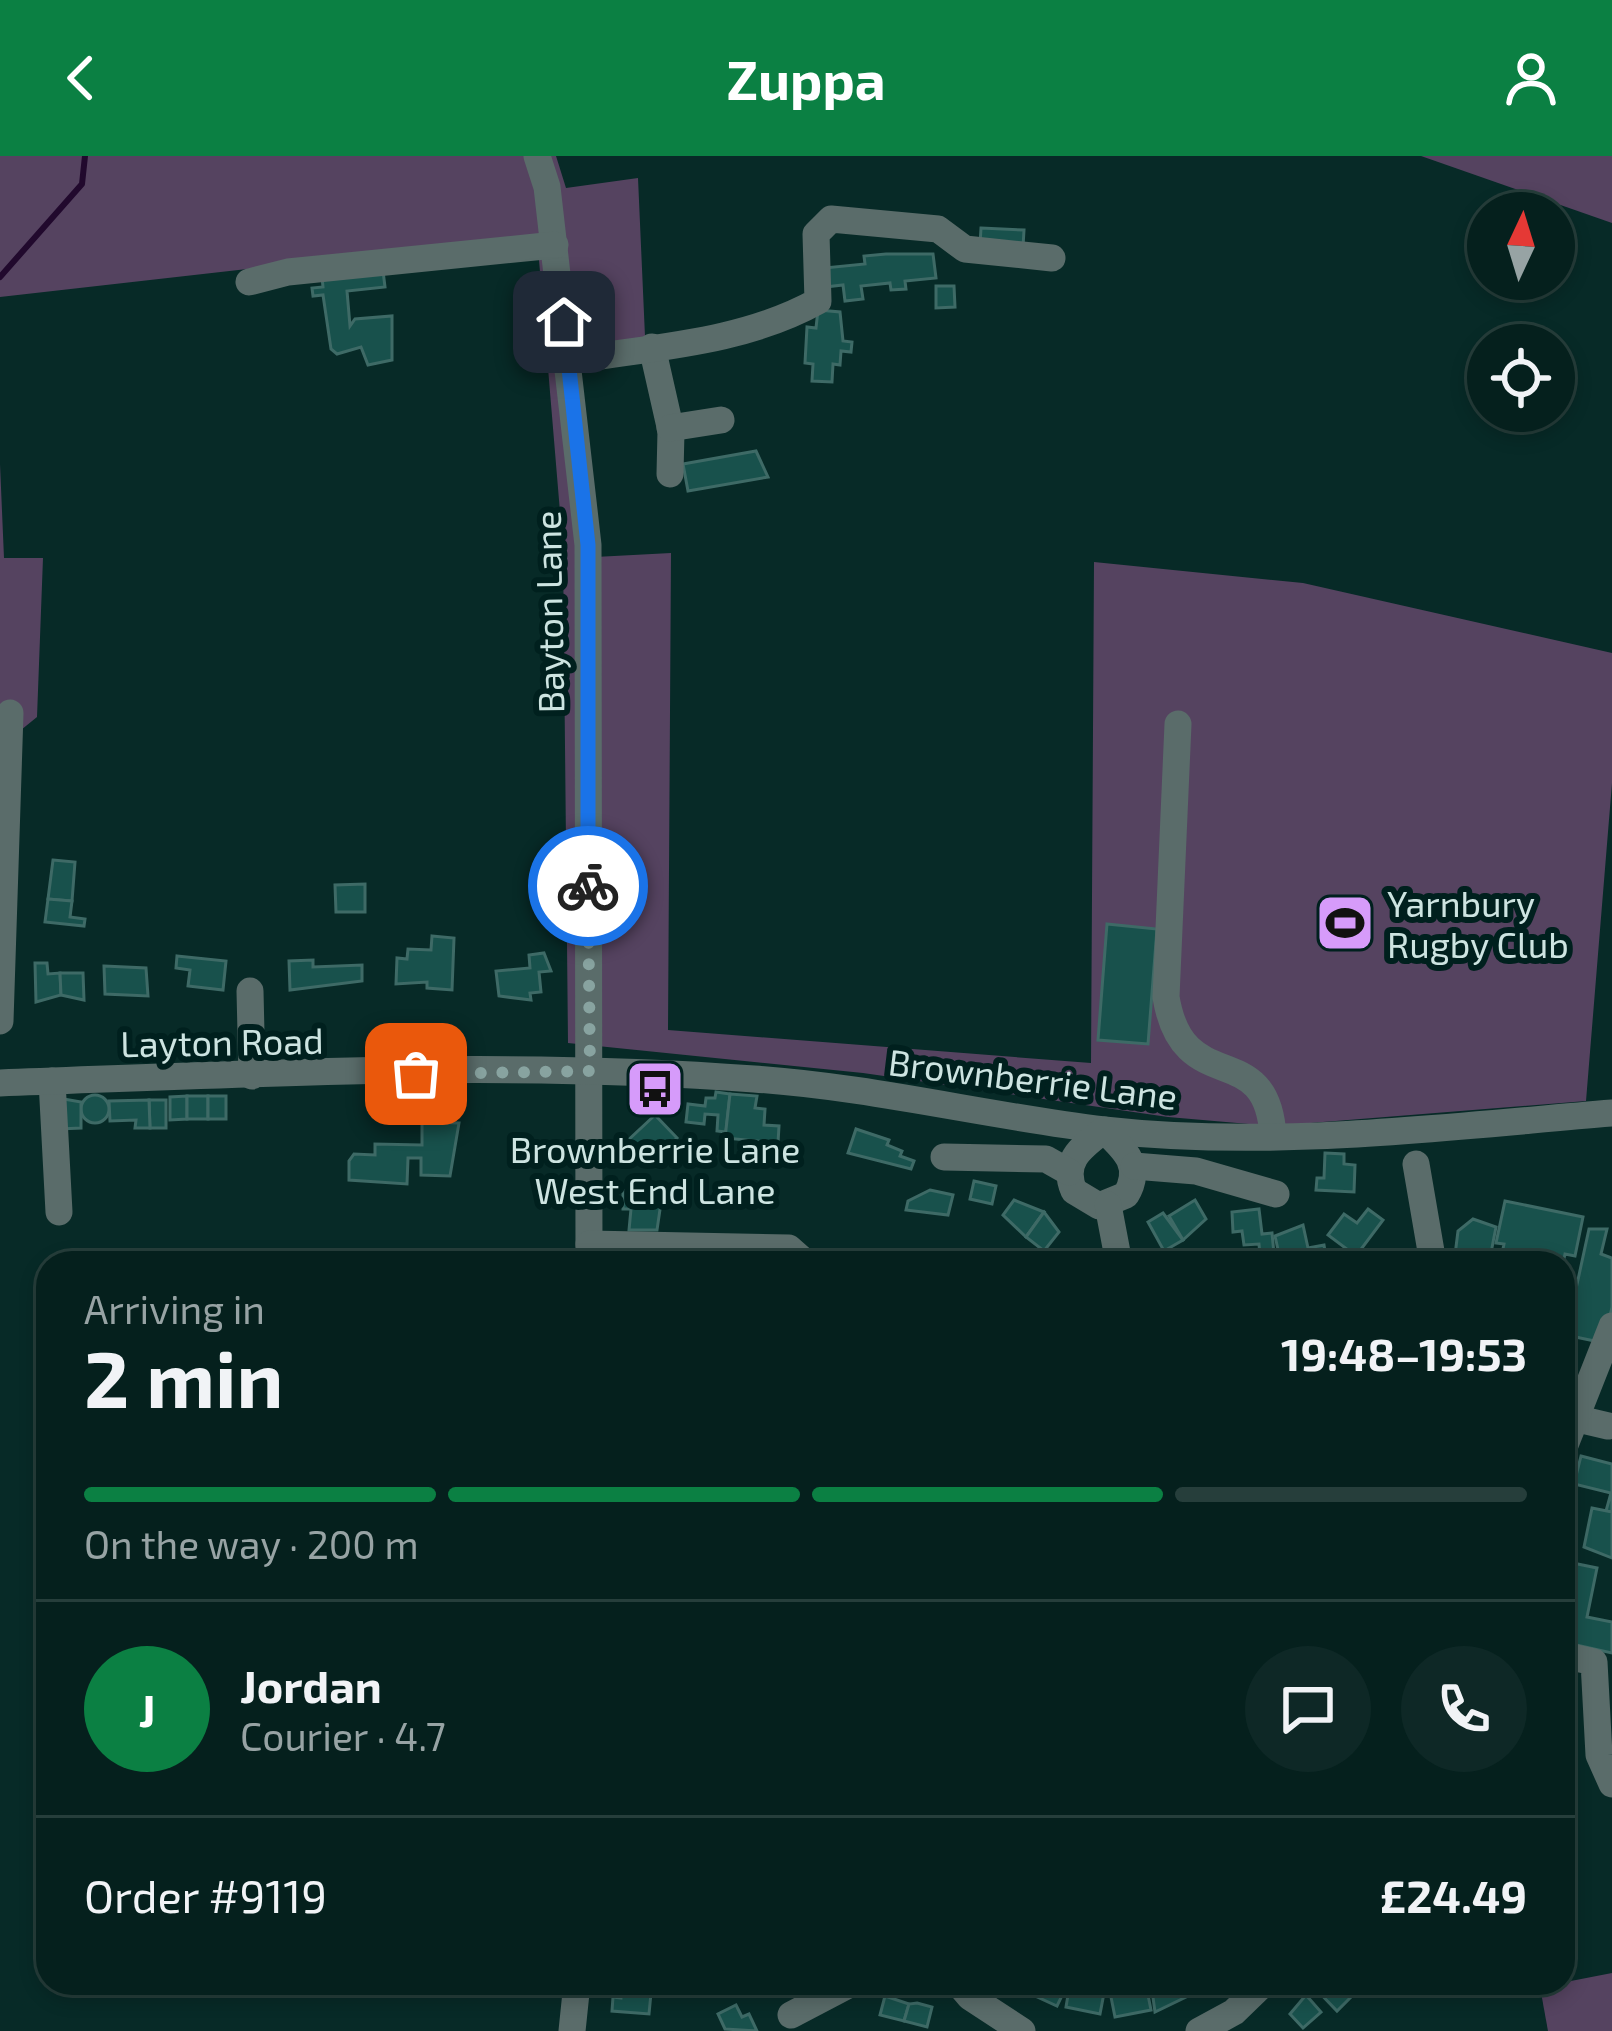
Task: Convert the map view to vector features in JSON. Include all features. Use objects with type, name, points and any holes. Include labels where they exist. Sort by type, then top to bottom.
[{"type":"street","name":"Bayton Lane","points":[[537,156],[548,187],[588,545],[590,1251]]},
{"type":"street","points":[[568,361],[760,329],[818,301],[816,234],[824,221],[850,217],[938,230],[965,249],[1052,257]]},
{"type":"street","points":[[249,282],[288,272],[555,245]]},
{"type":"street","points":[[652,346],[670,428],[670,474]]},
{"type":"street","points":[[670,428],[721,420]]},
{"type":"street","points":[[0,1021],[9,870],[10,713]]},
{"type":"street","points":[[1178,724],[1166,997],[1171,1027],[1183,1048],[1200,1061],[1240,1073],[1264,1090],[1273,1136]]},
{"type":"street","points":[[250,992],[252,1076]]},
{"type":"street","name":"Layton Road","points":[[0,1083],[590,1071]]},
{"type":"street","name":"Brownberrie Lane","points":[[590,1071],[757,1078],[1104,1130],[1349,1135],[1612,1113]]},
{"type":"street","points":[[52,1081],[58,1212]]},
{"type":"street","points":[[1069,1172],[1074,1155],[1104,1130],[1134,1166],[1196,1171],[1276,1194]]},
{"type":"street","points":[[944,1157],[1046,1159],[1069,1172],[1081,1198],[1108,1205],[1126,1195],[1134,1166]]},
{"type":"street","points":[[1416,1164],[1431,1251]]},
{"type":"street","points":[[1108,1205],[1117,1251]]},
{"type":"street","points":[[670,1251],[792,1251]]},
{"type":"street","points":[[1575,1416],[1612,1326]]},
{"type":"street","points":[[1575,1418],[1608,1426]]},
{"type":"street","points":[[1603,1664],[1599,1755],[1612,1784]]},
{"type":"street","points":[[572,2031],[576,1995]]},
{"type":"street","points":[[791,2015],[829,1995]]},
{"type":"street","points":[[968,1995],[1022,2031]]},
{"type":"street","points":[[1199,2031],[1234,2012],[1252,1995]]},
{"type":"shaded area","name":"Yarnbury Rugby Club","points":[[0,156],[556,156],[566,188],[638,178],[646,359],[580,371],[595,557],[671,553],[668,1030],[1091,1063],[1094,562],[1303,583],[1612,653],[1612,783],[1586,1101],[1273,1126],[1168,1117],[863,1073],[568,1043],[563,548],[537,236],[0,297]]},
{"type":"shaded area","points":[[1421,156],[1612,156],[1612,223],[1575,210],[1575,192],[1524,192]]},
{"type":"shaded area","points":[[0,464],[4,558],[43,558],[37,717],[21,730],[0,840]]},
{"type":"shaded area","points":[[1612,1973],[1612,2031],[1548,2031],[1541,1995],[1575,1995],[1575,1980]]},
{"type":"building","points":[[981,228],[1024,230],[1023,247],[980,245]]},
{"type":"building","points":[[933,254],[936,278],[905,281],[906,289],[891,290],[890,283],[861,286],[863,299],[845,301],[843,285],[825,287],[824,268],[865,264],[864,256]]},
{"type":"building","points":[[383,271],[385,287],[347,291],[350,326],[355,319],[392,316],[392,360],[368,365],[361,347],[337,354],[331,349],[323,295],[313,296],[312,288],[323,287],[322,277]]},
{"type":"building","points":[[936,286],[954,286],[955,307],[936,308]]},
{"type":"building","points":[[818,310],[840,312],[843,341],[852,342],[851,352],[841,351],[840,365],[833,364],[832,382],[812,381],[813,364],[805,363],[807,327],[816,328]]},
{"type":"building","points":[[756,451],[768,477],[688,491],[683,464]]},
{"type":"building","points":[[53,860],[75,862],[72,901],[48,899]]},
{"type":"building","points":[[365,884],[365,912],[336,912],[335,885]]},
{"type":"building","points":[[48,899],[72,901],[70,917],[85,919],[84,926],[45,922]]},
{"type":"building","points":[[1107,924],[1157,929],[1148,1044],[1098,1040]]},
{"type":"building","points":[[432,936],[454,938],[452,990],[427,988],[427,982],[396,984],[397,958],[407,959],[408,949],[431,950]]},
{"type":"building","points":[[544,953],[551,971],[539,972],[541,992],[530,993],[531,1000],[499,996],[496,971],[530,968],[529,955]]},
{"type":"building","points":[[177,956],[226,961],[223,990],[188,986],[190,970],[176,968]]},
{"type":"building","points":[[313,960],[313,967],[362,965],[362,981],[290,990],[289,961]]},
{"type":"building","points":[[35,963],[47,963],[48,974],[60,973],[61,995],[36,1002]]},
{"type":"building","points":[[104,966],[146,968],[148,996],[105,994]]},
{"type":"building","points":[[60,973],[83,973],[84,1000],[61,995]]},
{"type":"building","points":[[716,1092],[730,1094],[726,1132],[717,1131],[718,1115],[705,1114],[704,1124],[686,1122],[688,1104],[705,1106],[706,1098],[715,1098]]},
{"type":"building","points":[[730,1094],[757,1096],[755,1108],[765,1109],[764,1125],[779,1126],[778,1143],[725,1138]]},
{"type":"building","points":[[95,1095],[105,1099],[109,1109],[105,1119],[95,1123],[85,1119],[81,1109],[85,1099]]},
{"type":"building","points":[[187,1096],[187,1119],[170,1120],[170,1097]]},
{"type":"building","points":[[187,1096],[208,1096],[208,1119],[187,1119]]},
{"type":"building","points":[[208,1096],[226,1096],[226,1119],[208,1119]]},
{"type":"building","points":[[58,1098],[81,1102],[81,1128],[59,1129]]},
{"type":"building","points":[[149,1100],[166,1100],[166,1128],[150,1128]]},
{"type":"building","points":[[149,1100],[150,1128],[135,1128],[136,1120],[110,1121],[109,1101]]},
{"type":"building","points":[[655,1115],[677,1138],[668,1147],[662,1141],[641,1161],[624,1144]]},
{"type":"building","points":[[422,1122],[459,1123],[450,1176],[421,1175],[421,1158],[408,1158],[407,1184],[349,1180],[354,1154],[375,1155],[375,1144],[422,1145]]},
{"type":"building","points":[[856,1129],[889,1140],[887,1145],[902,1151],[900,1156],[914,1161],[911,1169],[848,1153]]},
{"type":"building","points":[[1325,1153],[1344,1154],[1344,1164],[1355,1165],[1354,1192],[1316,1190],[1317,1178],[1324,1178]]},
{"type":"building","points":[[974,1181],[996,1186],[992,1204],[970,1199]]},
{"type":"building","points":[[663,1189],[657,1230],[629,1230],[631,1209],[623,1209],[623,1191]]},
{"type":"building","points":[[930,1190],[953,1195],[948,1215],[906,1210],[908,1201]]},
{"type":"building","points":[[1014,1200],[1044,1212],[1026,1237],[1003,1215]]},
{"type":"building","points":[[1195,1200],[1206,1219],[1183,1240],[1169,1216]]},
{"type":"building","points":[[1505,1201],[1583,1217],[1575,1256],[1575,1251],[1503,1251],[1504,1244],[1496,1243]]},
{"type":"building","points":[[1259,1209],[1262,1234],[1272,1233],[1274,1251],[1260,1251],[1259,1244],[1244,1245],[1242,1231],[1233,1232],[1232,1212]]},
{"type":"building","points":[[1368,1209],[1383,1220],[1360,1251],[1349,1251],[1328,1235],[1344,1214],[1357,1223]]},
{"type":"building","points":[[1044,1212],[1059,1232],[1044,1251],[1026,1237]]},
{"type":"building","points":[[1163,1213],[1183,1240],[1164,1251],[1148,1222]]},
{"type":"building","points":[[1473,1219],[1496,1227],[1491,1251],[1456,1251],[1458,1231]]},
{"type":"building","points":[[1303,1225],[1308,1248],[1324,1245],[1325,1251],[1278,1251],[1275,1236]]},
{"type":"building","points":[[1589,1229],[1607,1229],[1601,1254],[1612,1258],[1612,1307],[1604,1343],[1575,1337],[1575,1294]]},
{"type":"building","points":[[1581,1456],[1612,1464],[1612,1512],[1606,1511],[1611,1493],[1575,1484]]},
{"type":"building","points":[[1592,1508],[1612,1512],[1612,1558],[1584,1547]]},
{"type":"building","points":[[1575,1563],[1597,1568],[1587,1617],[1612,1622],[1612,1653],[1575,1645]]},
{"type":"building","points":[[651,1995],[649,2014],[612,2011],[613,1997]]},
{"type":"building","points":[[1033,1995],[1062,1995],[1057,2006]]},
{"type":"building","points":[[1068,1995],[1104,1995],[1100,2014],[1066,2007]]},
{"type":"building","points":[[1111,1995],[1148,1995],[1151,2010],[1115,2017]]},
{"type":"building","points":[[1153,1995],[1188,1995],[1188,1996],[1155,2012]]},
{"type":"building","points":[[1306,1995],[1321,2012],[1303,2028],[1290,2014]]},
{"type":"building","points":[[1322,1995],[1353,1995],[1337,2011]]},
{"type":"building","points":[[885,1996],[909,2004],[904,2021],[880,2015]]},
{"type":"building","points":[[909,2004],[932,2007],[927,2027],[904,2021]]},
{"type":"building","points":[[736,2005],[742,2017],[749,2014],[757,2031],[725,2029],[718,2014]]},
{"type":"waterway","points":[[0,277],[82,184],[85,156]]},
{"type":"way so far","points":[[416,1074],[590,1071],[588,886]]},
{"type":"place","name":"Yarnbury Rugby Club","points":[[1345,923]]},
{"type":"place","name":"Brownberrie Lane West End Lane","points":[[655,1089]]},
{"type":"route","points":[[564,322],[588,545],[588,886]]}]
